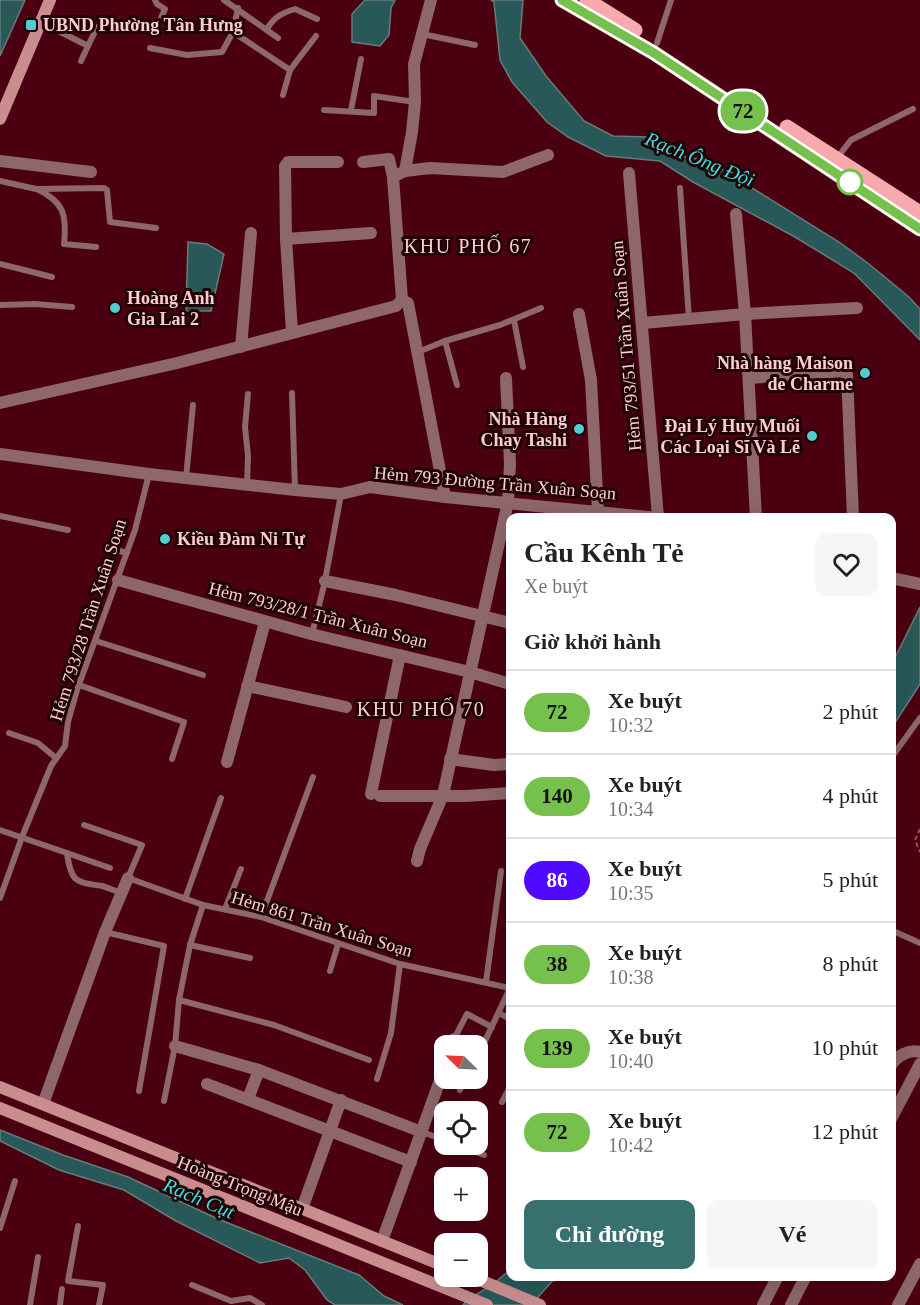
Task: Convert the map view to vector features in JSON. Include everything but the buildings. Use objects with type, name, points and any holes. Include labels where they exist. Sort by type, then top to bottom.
[{"type":"main road","points":[[0,119],[50,0]]},
{"type":"main road","points":[[562,0],[654,53],[920,229]]},
{"type":"main road","points":[[586,0],[657,43],[920,213]]},
{"type":"main road","name":"Hoàng Trọng Mậu","points":[[0,1086],[434,1262]]},
{"type":"main road","points":[[36,1123],[43,1104]]},
{"type":"main road","name":"Hoàng Trọng Mậu","points":[[0,1108],[487,1305]]},
{"type":"main road","points":[[210,1193],[219,1175]]},
{"type":"main road","points":[[374,1260],[382,1241]]},
{"type":"main road","points":[[488,1284],[540,1305]]},
{"type":"street","points":[[0,403],[159,368],[396,306],[402,300],[399,174],[412,132],[415,102],[414,64],[431,0]]},
{"type":"street","points":[[399,174],[430,168],[503,172],[548,155]]},
{"type":"street","points":[[363,162],[389,159],[399,174]]},
{"type":"street","points":[[0,161],[91,172]]},
{"type":"street","points":[[292,332],[286,239],[286,164],[288,162],[338,162]]},
{"type":"street","name":"Hẻm 793/51 Trần Xuân Soạn","points":[[629,173],[658,513]]},
{"type":"street","points":[[736,214],[745,314],[756,513]]},
{"type":"street","points":[[241,347],[250,233]]},
{"type":"street","points":[[286,239],[371,233]]},
{"type":"street","points":[[402,300],[408,303],[445,497]]},
{"type":"street","points":[[643,323],[745,314],[857,308]]},
{"type":"street","points":[[579,314],[591,380],[598,511]]},
{"type":"street","points":[[749,378],[844,371],[848,374],[853,513]]},
{"type":"street","points":[[417,861],[430,823],[443,795],[508,502],[510,464],[506,378]]},
{"type":"street","name":"Hẻm 793 Đường Trần Xuân Soạn","points":[[0,454],[149,474],[295,490],[341,494],[370,487],[445,497],[618,513]]},
{"type":"street","points":[[896,578],[920,584]]},
{"type":"street","name":"Hẻm 793/28/1 Trần Xuân Soạn","points":[[118,580],[265,622],[506,683]]},
{"type":"street","points":[[325,581],[396,595],[506,622]]},
{"type":"street","points":[[227,762],[265,622]]},
{"type":"street","points":[[400,656],[375,795],[466,796],[506,793]]},
{"type":"street","points":[[247,686],[346,707]]},
{"type":"street","points":[[450,759],[506,764]]},
{"type":"street","points":[[43,1104],[105,932],[128,878]]},
{"type":"street","points":[[175,1046],[259,1070],[422,1132]]},
{"type":"street","points":[[896,1060],[903,1053],[920,1052]]},
{"type":"street","points":[[896,1110],[920,1064]]},
{"type":"street","points":[[248,1099],[259,1070]]},
{"type":"street","points":[[207,1084],[411,1162]]},
{"type":"street","points":[[382,1241],[437,1089]]},
{"type":"street","points":[[302,1209],[341,1100]]},
{"type":"street","points":[[898,1305],[920,1264]]},
{"type":"street","points":[[763,1305],[775,1281]]},
{"type":"street","points":[[791,1305],[803,1281]]},
{"type":"lane","points":[[154,34],[165,9],[155,0]]},
{"type":"lane","points":[[224,0],[278,38]]},
{"type":"lane","points":[[657,43],[671,0]]},
{"type":"lane","points":[[150,48],[187,55],[222,52],[233,32],[238,8]]},
{"type":"lane","points":[[267,29],[272,20],[282,13],[295,9],[317,19]]},
{"type":"lane","points":[[40,22],[88,46]]},
{"type":"lane","points":[[81,61],[97,27]]},
{"type":"lane","points":[[233,32],[291,70]]},
{"type":"lane","points":[[422,34],[475,45]]},
{"type":"lane","points":[[283,95],[291,70],[316,36]]},
{"type":"lane","points":[[351,110],[361,58]]},
{"type":"lane","points":[[324,110],[374,113],[374,96],[415,102]]},
{"type":"lane","points":[[836,159],[851,140],[913,109]]},
{"type":"lane","points":[[0,181],[36,189],[50,195],[60,203],[66,226],[64,244],[96,247]]},
{"type":"lane","points":[[36,189],[104,188],[107,190],[110,222],[156,228]]},
{"type":"lane","points":[[680,188],[689,319]]},
{"type":"lane","points":[[0,264],[52,277]]},
{"type":"lane","points":[[0,305],[35,304],[72,307]]},
{"type":"lane","points":[[418,352],[445,341],[514,320],[541,308]]},
{"type":"lane","points":[[514,320],[523,367]]},
{"type":"lane","points":[[445,341],[457,385]]},
{"type":"lane","points":[[292,393],[295,490]]},
{"type":"lane","points":[[248,394],[244,427],[248,456],[248,485]]},
{"type":"lane","points":[[186,478],[193,405]]},
{"type":"lane","name":"Hẻm 793/28 Trần Xuân Soạn","points":[[0,898],[51,766],[65,746],[68,722],[79,685],[135,530],[149,474]]},
{"type":"lane","points":[[311,634],[325,581],[341,494]]},
{"type":"lane","points":[[0,516],[68,530]]},
{"type":"lane","points":[[112,549],[127,554]]},
{"type":"lane","points":[[96,641],[203,675]]},
{"type":"lane","points":[[79,685],[184,722],[172,759]]},
{"type":"lane","points":[[896,751],[920,718]]},
{"type":"lane","points":[[9,733],[38,743],[56,758]]},
{"type":"lane","points":[[261,917],[313,777]]},
{"type":"lane","points":[[185,899],[221,798]]},
{"type":"lane","points":[[84,825],[142,845],[128,878]]},
{"type":"lane","points":[[0,830],[110,868]]},
{"type":"lane","points":[[67,853],[69,869],[77,880],[92,886],[102,886],[122,892]]},
{"type":"lane","points":[[225,909],[240,868]]},
{"type":"lane","points":[[486,982],[501,871]]},
{"type":"lane","name":"Hẻm 861 Trần Xuân Soạn","points":[[128,878],[203,905],[261,917],[400,964],[506,987]]},
{"type":"lane","points":[[164,1101],[175,1046],[179,1000],[190,945],[203,905]]},
{"type":"lane","points":[[105,932],[164,946],[139,1091]]},
{"type":"lane","points":[[896,932],[920,943]]},
{"type":"lane","points":[[330,971],[338,944]]},
{"type":"lane","points":[[190,945],[250,958]]},
{"type":"lane","points":[[377,1079],[390,1033],[400,964]]},
{"type":"lane","points":[[488,1035],[506,997]]},
{"type":"lane","points":[[179,1000],[274,1025],[369,1060]]},
{"type":"lane","points":[[499,1013],[506,1016]]},
{"type":"lane","points":[[456,1035],[467,1014],[492,1027]]},
{"type":"lane","points":[[502,1102],[506,1095]]},
{"type":"lane","points":[[422,1132],[434,1136]]},
{"type":"lane","points":[[0,1228],[15,1181]]},
{"type":"lane","points":[[78,1226],[68,1281],[102,1286],[99,1305]]},
{"type":"lane","points":[[30,1305],[38,1257]]},
{"type":"lane","points":[[192,1285],[231,1301],[250,1298],[262,1305]]},
{"type":"lane","points":[[60,1305],[62,1289]]},
{"type":"path","points":[[920,829],[915,840],[920,852]]},
{"type":"water","points":[[0,0],[25,0],[0,56]]},
{"type":"water","points":[[365,0],[395,0],[391,8],[389,35],[380,46],[352,42],[352,14]]},
{"type":"water","name":"Rạch Ông Đội","points":[[491,0],[523,0],[520,38],[546,76],[584,121],[613,136],[650,137],[665,153],[709,161],[839,242],[909,297],[920,309],[920,340],[854,273],[795,237],[693,182],[660,161],[606,156],[568,137],[547,122],[512,82],[500,60],[494,2]]},
{"type":"water","points":[[188,242],[207,244],[224,254],[211,311],[186,311]]},
{"type":"water","points":[[920,607],[920,684],[896,721],[896,656]]},
{"type":"water","points":[[0,1130],[128,1177],[218,1219],[359,1275],[384,1296],[403,1305],[335,1305],[327,1300],[305,1270],[289,1258],[260,1263],[176,1221],[124,1190],[59,1170],[0,1141]]},
{"type":"water","points":[[506,1273],[506,1281],[552,1281],[531,1305],[463,1305],[467,1300]]},
{"type":"bus line","name":"72","points":[[562,0],[654,53],[920,229]]},
{"type":"place","name":"UBND Phường Tân Hưng","points":[[31,25]]},
{"type":"place","name":"Hoàng Anh Gia Lai 2","points":[[115,308]]},
{"type":"place","name":"Nhà hàng Maison de Charme","points":[[865,373]]},
{"type":"place","name":"Nhà Hàng Chay Tashi","points":[[579,429]]},
{"type":"place","name":"Đại Lý Huy Muối Các Loại Sĩ Và Lẽ","points":[[812,436]]},
{"type":"place","name":"Kiều Đàm Ni Tự","points":[[165,539]]},
{"type":"district","name":"KHU PHỐ 67","points":[[468,246]]},
{"type":"district","name":"KHU PHỐ 70","points":[[421,709]]},
{"type":"water label","name":"Rạch Cụt","points":[[199,1198]]}]
